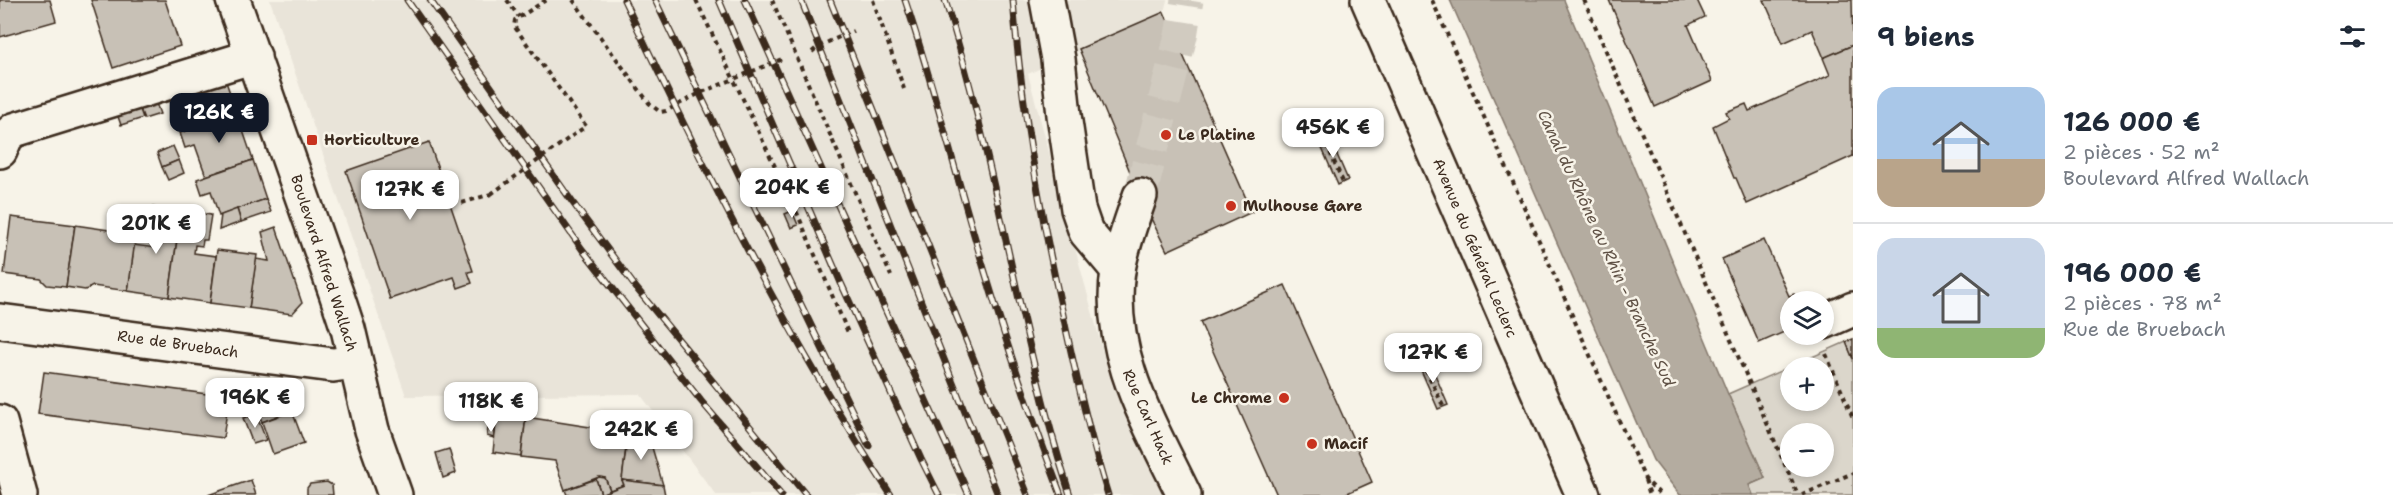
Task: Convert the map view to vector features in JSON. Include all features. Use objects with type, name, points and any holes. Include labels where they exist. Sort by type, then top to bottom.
[{"type":"street","name":"Boulevard Alfred Wallach","points":[[233,0],[336,293],[372,430],[395,495]]},
{"type":"street","points":[[1047,0],[1058,59],[1070,166],[1078,209],[1086,232],[1118,270]]},
{"type":"street","name":"Avenue du Général Leclerc","points":[[1368,0],[1583,495]]},
{"type":"street","points":[[0,151],[6,137],[14,130],[254,56]]},
{"type":"street","name":"Rue Carl Hack","points":[[1140,196],[1118,270],[1116,313],[1124,361],[1133,388],[1184,495]]},
{"type":"street","points":[[1834,325],[1853,309]]},
{"type":"street","name":"Rue de Bruebach","points":[[0,321],[333,365],[355,362]]},
{"type":"street","points":[[0,422],[20,495]]},
{"type":"path","points":[[507,0],[519,17]]},
{"type":"path","points":[[462,203],[491,194],[586,126],[514,26],[515,20],[546,0]]},
{"type":"path","points":[[573,0],[649,103],[660,112],[782,59]]},
{"type":"path","points":[[696,0],[798,215],[849,335]]},
{"type":"path","points":[[772,0],[891,276]]},
{"type":"path","points":[[873,0],[904,89]]},
{"type":"path","points":[[1432,0],[1645,479],[1650,495]]},
{"type":"path","points":[[1584,0],[1800,495],[1853,473]]},
{"type":"path","points":[[812,52],[819,46],[853,31]]},
{"type":"path","points":[[1323,136],[1343,182]]},
{"type":"path","points":[[1827,345],[1853,417]]},
{"type":"path","points":[[1422,361],[1443,406]]},
{"type":"path","points":[[1645,479],[1661,495]]},
{"type":"shaded area","points":[[270,0],[1167,0],[1164,12],[1028,74],[1112,385],[1164,495],[716,495],[640,394],[406,396]]},
{"type":"shaded area","points":[[1846,342],[1853,359],[1853,495],[1753,495],[1749,485],[1765,478],[1728,394],[1780,371],[1780,411],[1834,411],[1834,357],[1812,357]]},
{"type":"water","name":"Canal du Rhône au Rhin - Branche Sud","points":[[1450,0],[1564,0],[1765,478],[1749,485],[1753,495],[1680,495],[1653,460]]},
{"type":"building","points":[[0,0],[50,0],[56,21],[0,37]]},
{"type":"building","points":[[91,0],[165,0],[180,46],[113,68]]},
{"type":"building","points":[[1609,0],[1697,0],[1705,17],[1688,25],[1712,81],[1655,107]]},
{"type":"building","points":[[1764,0],[1852,0],[1853,45],[1824,58],[1812,30],[1783,43]]},
{"type":"building","name":"Le Platine","points":[[1164,12],[1252,212],[1167,251],[1140,196],[1079,49]]},
{"type":"building","points":[[1853,45],[1853,156],[1747,204],[1713,126],[1729,118],[1726,112],[1746,104],[1749,111],[1830,75],[1823,58]]},
{"type":"building","points":[[224,76],[237,113],[190,130],[182,108],[173,111],[168,95]]},
{"type":"building","points":[[154,98],[160,114],[144,119],[138,104]]},
{"type":"building","points":[[138,104],[143,118],[121,125],[116,111]]},
{"type":"building","points":[[237,113],[253,160],[206,176],[195,145],[185,148],[180,133]]},
{"type":"building","points":[[1328,134],[1348,180],[1338,185],[1318,139]]},
{"type":"building","points":[[429,142],[473,271],[468,272],[472,283],[458,288],[454,277],[390,299],[346,171]]},
{"type":"building","points":[[173,146],[179,160],[162,167],[157,153]]},
{"type":"building","points":[[179,160],[184,173],[168,180],[162,167]]},
{"type":"building","points":[[253,160],[266,199],[219,216],[211,191],[202,194],[197,179]]},
{"type":"building","points":[[266,199],[271,212],[241,222],[237,209]]},
{"type":"building","points":[[150,207],[181,211],[169,297],[128,291],[134,245],[156,248],[157,240],[150,239],[151,232],[147,232]]},
{"type":"building","points":[[237,209],[241,222],[219,230],[221,215]]},
{"type":"building","points":[[181,211],[211,215],[207,240],[203,240],[202,246],[195,245],[194,253],[216,256],[210,303],[169,297]]},
{"type":"building","points":[[792,211],[798,225],[791,228],[785,214]]},
{"type":"building","points":[[11,217],[75,225],[66,287],[47,285],[41,279],[4,274]]},
{"type":"building","points":[[75,225],[136,234],[128,291],[93,286],[85,290],[66,287]]},
{"type":"building","points":[[276,227],[302,303],[292,314],[249,308],[256,259],[269,261],[262,232]]},
{"type":"building","points":[[1764,240],[1787,291],[1780,291],[1780,334],[1759,343],[1722,259]]},
{"type":"building","points":[[217,250],[257,255],[249,308],[210,303]]},
{"type":"building","name":"Le Chrome","points":[[1285,285],[1372,482],[1343,495],[1277,495],[1200,322]]},
{"type":"building","points":[[1853,339],[1853,359],[1846,342]]},
{"type":"building","points":[[1428,358],[1448,405],[1438,409],[1418,363]]},
{"type":"building","points":[[44,372],[229,397],[223,438],[38,414]]},
{"type":"building","points":[[246,379],[265,382],[269,391],[276,388],[285,413],[262,422]]},
{"type":"building","points":[[292,411],[304,443],[273,454],[262,422]]},
{"type":"building","points":[[256,414],[266,440],[253,444],[243,418]]},
{"type":"building","points":[[497,415],[526,418],[521,456],[493,452]]},
{"type":"building","points":[[526,417],[628,433],[622,480],[624,485],[610,490],[605,478],[599,477],[565,490],[555,461],[521,457]]},
{"type":"building","points":[[488,428],[495,429],[494,438],[487,436]]},
{"type":"building","points":[[628,433],[649,437],[663,485],[622,480]]},
{"type":"building","points":[[449,449],[456,473],[443,478],[436,453]]},
{"type":"building","points":[[605,478],[610,490],[601,494],[596,479]]},
{"type":"building","points":[[596,479],[601,494],[567,495],[565,490]]},
{"type":"building","points":[[251,480],[256,495],[208,495]]},
{"type":"building","points":[[622,480],[663,485],[665,495],[598,495],[624,485]]},
{"type":"building","points":[[327,482],[332,485],[333,495],[307,495],[307,488],[310,484]]},
{"type":"tunnel","points":[[1140,196],[1181,36],[1187,0]]},
{"type":"railway","points":[[407,0],[582,249],[701,401],[781,495]]},
{"type":"railway","points":[[430,0],[573,203],[637,289],[806,495]]},
{"type":"railway","points":[[624,0],[716,190],[782,314],[853,436],[891,495]]},
{"type":"railway","points":[[655,0],[869,446]]},
{"type":"railway","points":[[719,0],[841,283],[939,495]]},
{"type":"railway","points":[[745,0],[969,495]]},
{"type":"railway","points":[[801,0],[998,495]]},
{"type":"railway","points":[[830,0],[1028,495]]},
{"type":"railway","points":[[905,0],[998,314],[1061,495]]},
{"type":"railway","points":[[945,0],[979,123],[1036,372],[1070,495]]},
{"type":"railway","points":[[1013,0],[1026,117],[1046,233],[1083,403],[1108,495]]},
{"type":"place","name":"Le Platine","points":[[1166,135]]},
{"type":"place","name":"Horticulture","points":[[312,140]]},
{"type":"place","name":"Mulhouse Gare","points":[[1231,206]]},
{"type":"place","name":"Le Chrome","points":[[1284,398]]},
{"type":"place","name":"Macif","points":[[1312,444]]}]
